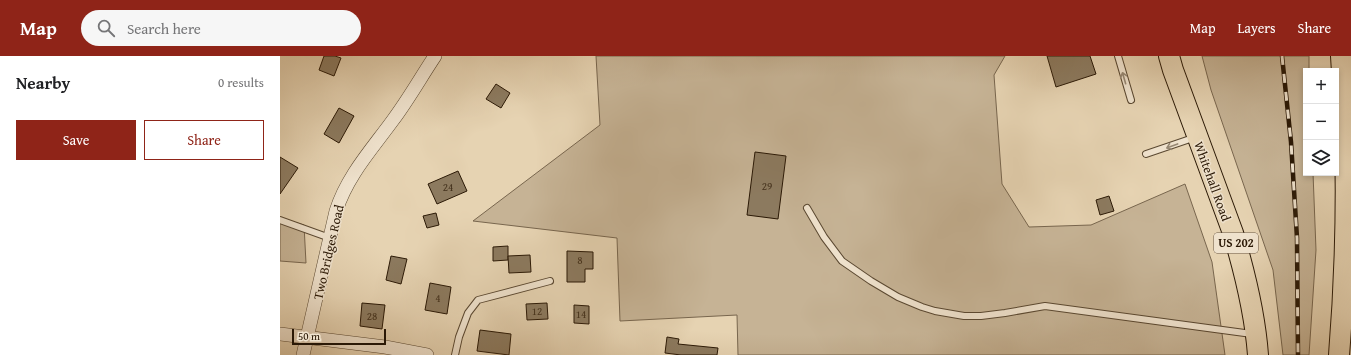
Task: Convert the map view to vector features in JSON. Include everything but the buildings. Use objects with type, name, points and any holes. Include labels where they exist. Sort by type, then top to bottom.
[{"type":"main road","name":"Whitehall Road","points":[[1169,56],[1233,233],[1250,299],[1258,355]]},
{"type":"main road","points":[[1341,56],[1346,173],[1341,352]]},
{"type":"street","name":"Two Bridges Road","points":[[303,355],[336,211],[344,190],[358,167],[394,119],[435,56]]},
{"type":"street","points":[[280,334],[427,355]]},
{"type":"lane","points":[[1118,56],[1131,100]]},
{"type":"lane","points":[[1146,154],[1197,136]]},
{"type":"lane","points":[[807,208],[824,237],[842,261],[898,297],[935,311],[964,316],[981,316],[1005,314],[1045,306],[1256,334]]},
{"type":"lane","points":[[280,220],[330,238]]},
{"type":"lane","points":[[454,355],[468,313],[478,300],[550,281]]},
{"type":"shaded area","points":[[596,56],[1005,56],[994,75],[1002,184],[1029,227],[1091,225],[1185,184],[1212,262],[1225,355],[738,355],[737,315],[620,321],[617,238],[473,221],[600,125]]},
{"type":"shaded area","points":[[1202,56],[1309,56],[1309,68],[1303,68],[1303,176],[1313,176],[1316,250],[1309,355],[1283,355],[1273,270],[1211,90]]},
{"type":"shaded area","points":[[280,218],[304,225],[306,263],[280,261]]},
{"type":"railway","points":[[1282,56],[1291,142],[1297,238],[1298,355]]}]
